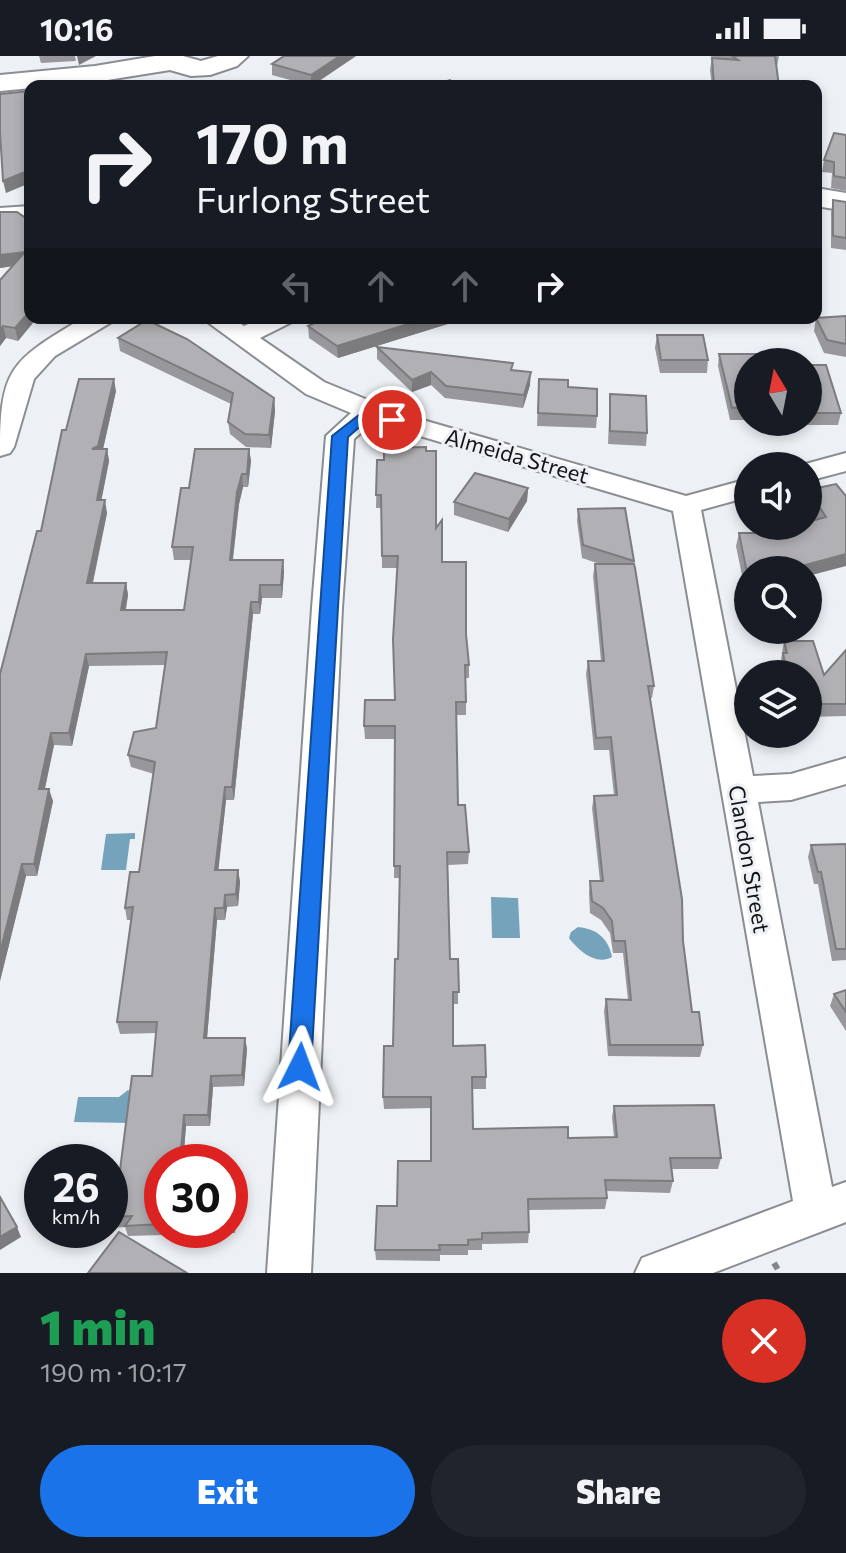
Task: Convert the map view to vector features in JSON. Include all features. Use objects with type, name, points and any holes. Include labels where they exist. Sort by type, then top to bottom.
[{"type":"street","points":[[29,80],[105,72],[170,59],[189,68],[211,67],[235,56]]},
{"type":"street","points":[[211,67],[232,80]]},
{"type":"street","points":[[0,83],[24,80]]},
{"type":"street","points":[[822,198],[846,202]]},
{"type":"street","points":[[0,215],[24,213]]},
{"type":"street","points":[[0,447],[6,401],[21,377],[46,351],[91,324]]},
{"type":"street","name":"Almeida Street","points":[[224,324],[315,388],[368,412],[686,505]]},
{"type":"street","points":[[242,337],[269,324]]},
{"type":"street","points":[[289,1273],[327,608],[340,436],[368,412]]},
{"type":"street","points":[[822,468],[846,462]]},
{"type":"street","points":[[686,505],[734,492]]},
{"type":"street","name":"Clandon Street","points":[[686,505],[737,790],[831,1207]]},
{"type":"street","points":[[737,790],[791,787],[846,771]]},
{"type":"street","points":[[657,1273],[831,1207]]},
{"type":"water","points":[[135,833],[135,839],[130,839],[126,870],[101,870],[106,834]]},
{"type":"water","points":[[491,897],[518,898],[520,938],[492,938]]},
{"type":"water","points":[[578,927],[601,936],[612,957],[600,960],[578,948],[569,938]]},
{"type":"water","points":[[128,1090],[135,1095],[131,1123],[74,1122],[78,1097],[119,1097]]},
{"type":"building","points":[[284,56],[340,56],[311,75],[272,64]]},
{"type":"building","points":[[732,56],[775,56],[778,80],[714,80],[712,58],[738,60]]},
{"type":"building","points":[[24,92],[24,172],[3,181],[0,132],[0,94]]},
{"type":"building","points":[[834,133],[846,135],[846,178],[834,176],[834,162],[824,160]]},
{"type":"building","points":[[833,200],[846,202],[846,238],[833,236]]},
{"type":"building","points":[[0,212],[17,212],[24,217],[24,252],[0,255]]},
{"type":"building","points":[[24,253],[24,318],[15,328],[3,326],[0,330],[0,280]]},
{"type":"building","points":[[846,316],[846,344],[827,340],[819,324],[822,324],[822,318]]},
{"type":"building","points":[[141,324],[155,324],[187,339],[274,398],[269,435],[245,434],[228,422],[233,393],[118,338]]},
{"type":"building","points":[[312,324],[408,324],[337,346],[308,326]]},
{"type":"building","points":[[657,335],[703,335],[708,360],[661,360]]},
{"type":"building","points":[[377,347],[513,363],[511,370],[531,372],[524,395],[446,386],[431,372],[412,380]]},
{"type":"building","points":[[719,354],[734,354],[732,408]]},
{"type":"building","points":[[822,365],[826,365],[841,413],[822,413]]},
{"type":"building","points":[[79,379],[114,379],[98,446],[92,449],[107,449],[97,500],[105,500],[87,583],[126,583],[121,610],[184,610],[193,547],[172,547],[181,488],[189,488],[195,449],[249,449],[247,474],[242,474],[237,492],[230,560],[283,560],[281,585],[260,585],[259,602],[251,602],[232,787],[225,787],[215,870],[238,870],[236,894],[225,895],[224,908],[215,908],[204,1038],[245,1038],[242,1075],[211,1076],[208,1115],[184,1115],[182,1144],[144,1144],[144,1225],[128,1226],[132,1216],[128,1216],[128,1144],[123,1144],[132,1076],[152,1076],[157,1022],[117,1022],[133,907],[125,908],[130,872],[139,872],[155,762],[128,755],[134,732],[156,728],[167,652],[86,654],[69,733],[51,733],[39,789],[49,789],[34,864],[22,864],[0,953],[0,674],[37,531],[41,531],[62,430],[66,430]]},
{"type":"building","points":[[539,379],[568,380],[568,387],[597,389],[597,416],[538,413]]},
{"type":"building","points":[[610,394],[646,396],[647,433],[610,431]]},
{"type":"building","points":[[426,447],[426,451],[436,451],[436,528],[442,520],[442,562],[466,562],[469,665],[465,665],[466,702],[456,702],[458,805],[465,805],[469,852],[447,852],[450,959],[458,959],[459,992],[453,992],[453,1046],[485,1045],[486,1077],[472,1077],[473,1129],[568,1127],[568,1138],[617,1137],[614,1106],[714,1105],[721,1158],[670,1158],[673,1181],[605,1180],[607,1198],[528,1199],[529,1232],[482,1233],[482,1239],[468,1240],[468,1245],[439,1245],[440,1250],[375,1250],[377,1206],[397,1206],[398,1161],[431,1161],[431,1097],[383,1097],[384,1046],[393,1046],[395,959],[398,959],[400,866],[394,866],[395,726],[364,726],[365,700],[395,700],[393,639],[398,556],[382,556],[381,495],[376,495],[377,460],[384,460],[384,448]]},
{"type":"building","points":[[475,473],[528,488],[509,519],[454,502]]},
{"type":"building","points":[[836,484],[846,496],[846,554],[822,561],[822,556],[744,556],[740,540],[822,540],[822,518],[826,517],[822,511],[822,487]]},
{"type":"building","points":[[625,508],[634,561],[583,545],[578,509]]},
{"type":"building","points":[[595,564],[634,564],[635,568],[654,686],[648,686],[682,899],[683,941],[692,1012],[699,1012],[703,1045],[610,1045],[606,999],[631,1000],[625,941],[614,941],[612,921],[603,908],[592,901],[590,881],[603,881],[594,796],[617,795],[611,737],[596,738],[588,661],[604,661]]},
{"type":"building","points":[[785,644],[814,644],[819,660],[784,660],[783,653],[787,653]]},
{"type":"building","points":[[846,650],[846,704],[822,704],[822,669],[824,675]]},
{"type":"building","points":[[846,844],[846,949],[836,949],[821,872],[818,872],[811,845]]},
{"type":"building","points":[[846,990],[846,1012],[834,994]]},
{"type":"building","points":[[0,1197],[17,1227],[0,1237]]},
{"type":"building","points":[[128,1237],[187,1273],[88,1273],[107,1248],[128,1248]]},
{"type":"route","points":[[300,1067],[340,436],[368,412],[392,420]]}]
